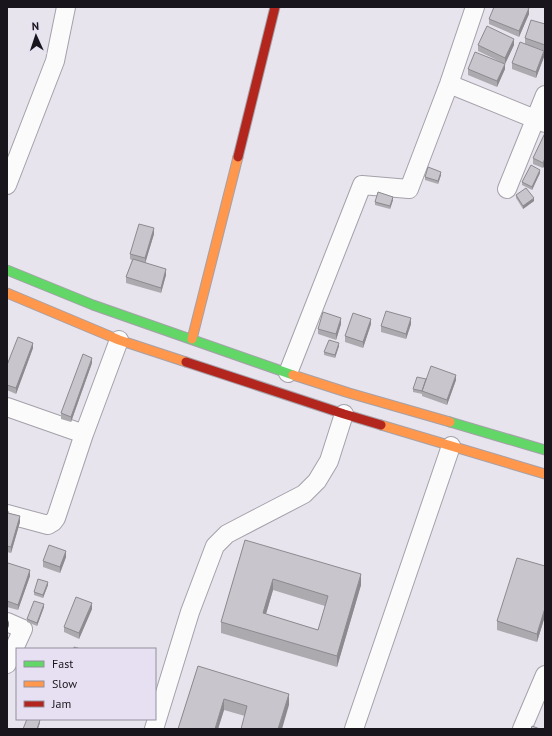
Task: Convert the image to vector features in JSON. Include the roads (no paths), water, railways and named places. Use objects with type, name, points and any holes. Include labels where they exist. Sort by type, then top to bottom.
[{"type":"main road","points":[[192,339],[275,7]]},
{"type":"main road","points":[[7,270],[92,305],[288,373],[349,393],[545,450]]},
{"type":"main road","points":[[7,295],[119,340],[344,414],[545,474]]},
{"type":"street","points":[[7,185],[55,60],[66,7]]},
{"type":"street","points":[[288,373],[362,185],[409,189],[449,84],[475,7]]},
{"type":"street","points":[[449,84],[540,120]]},
{"type":"street","points":[[507,189],[540,120],[545,95]]},
{"type":"street","points":[[7,514],[48,525],[56,518],[84,434],[119,340]]},
{"type":"street","points":[[7,407],[84,434]]},
{"type":"street","points":[[154,729],[190,612],[215,546],[227,534],[304,494],[317,481],[329,461],[344,414]]},
{"type":"street","points":[[354,729],[451,446]]},
{"type":"street","points":[[7,622],[23,628],[7,664]]},
{"type":"street","points":[[522,729],[545,675]]}]
